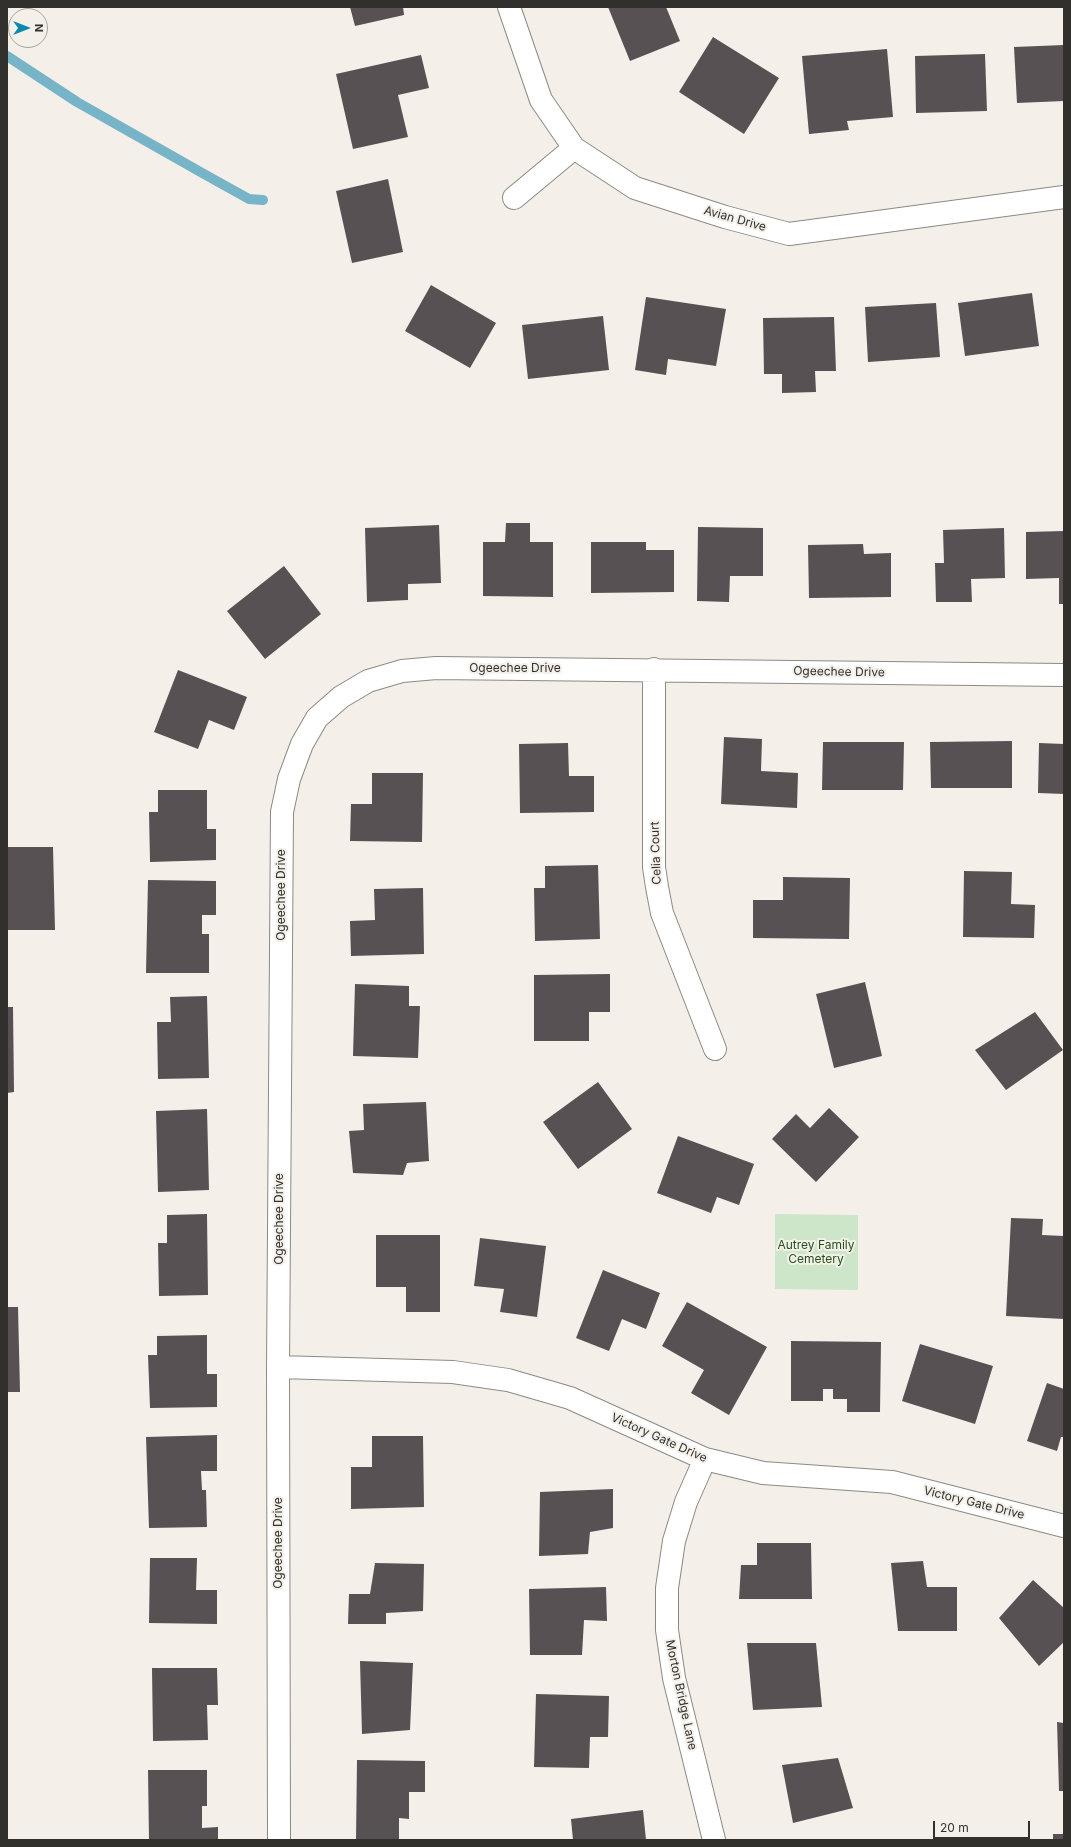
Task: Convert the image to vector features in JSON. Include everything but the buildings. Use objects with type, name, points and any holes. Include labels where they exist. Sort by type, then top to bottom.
[{"type":"street","name":"Avian Drive","points":[[509,7],[541,100],[574,148],[635,188],[725,217],[789,234],[1064,197]]},
{"type":"street","points":[[514,198],[574,148]]},
{"type":"street","name":"Ogeechee Drive","points":[[279,1840],[278,1367],[282,812],[289,779],[302,744],[317,718],[341,697],[368,681],[402,671],[436,668],[654,669],[1064,675]]},
{"type":"street","name":"Celia Court","points":[[654,669],[654,867],[657,887],[662,913],[715,1049]]},
{"type":"street","name":"Victory Gate Drive","points":[[278,1367],[453,1372],[508,1380],[570,1398],[705,1459],[763,1473],[892,1482],[1064,1526]]},
{"type":"street","name":"Morton Bridge Lane","points":[[705,1459],[686,1502],[674,1542],[667,1588],[667,1630],[674,1678],[714,1840]]},
{"type":"green space","name":"Autrey Family Cemetery","points":[[775,1214],[858,1215],[858,1290],[775,1289]]},
{"type":"waterway","points":[[7,56],[77,102],[204,174],[249,199],[263,200]]}]
